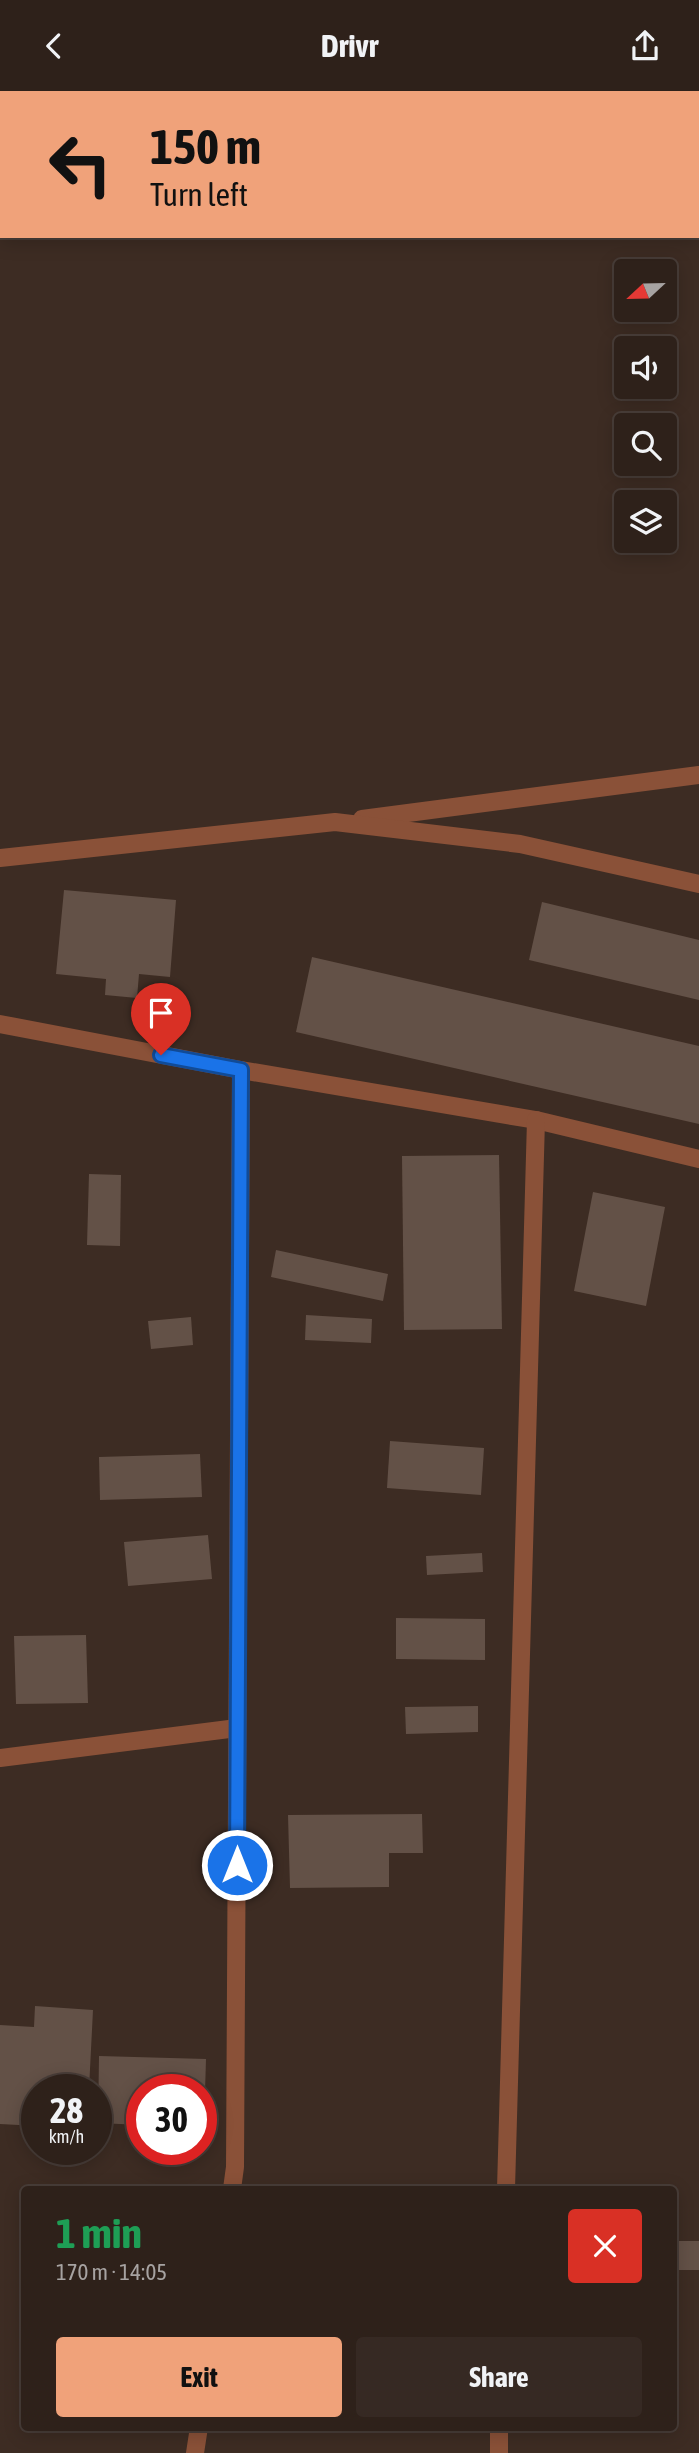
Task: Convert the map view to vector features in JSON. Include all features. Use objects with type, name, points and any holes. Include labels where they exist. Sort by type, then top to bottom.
[{"type":"street","points":[[0,858],[335,822],[699,775]]},
{"type":"street","points":[[335,822],[520,844],[699,884]]},
{"type":"street","points":[[0,1024],[241,1070],[536,1120],[699,1159]]},
{"type":"street","points":[[233,2186],[236,2167],[241,1070]]},
{"type":"street","points":[[506,2186],[536,1120]]},
{"type":"street","points":[[0,1758],[237,1728]]},
{"type":"street","points":[[195,2453],[198,2431]]},
{"type":"street","points":[[499,2431],[499,2453]]},
{"type":"building","points":[[64,890],[176,900],[170,977],[139,974],[137,998],[105,995],[106,979],[56,974]]},
{"type":"building","points":[[542,902],[699,940],[699,1000],[529,960]]},
{"type":"building","points":[[312,957],[699,1046],[699,1124],[296,1032]]},
{"type":"building","points":[[499,1155],[502,1329],[404,1330],[402,1156]]},
{"type":"building","points":[[89,1174],[121,1175],[120,1246],[87,1245]]},
{"type":"building","points":[[593,1192],[665,1207],[646,1306],[574,1291]]},
{"type":"building","points":[[276,1250],[388,1274],[383,1301],[271,1277]]},
{"type":"building","points":[[306,1315],[372,1319],[371,1343],[305,1340]]},
{"type":"building","points":[[191,1317],[193,1345],[151,1349],[148,1321]]},
{"type":"building","points":[[390,1441],[484,1448],[481,1495],[387,1488]]},
{"type":"building","points":[[200,1454],[202,1497],[100,1500],[99,1457]]},
{"type":"building","points":[[208,1535],[212,1579],[128,1586],[124,1542]]},
{"type":"building","points":[[482,1553],[483,1572],[427,1575],[426,1556]]},
{"type":"building","points":[[396,1618],[485,1619],[485,1660],[396,1659]]},
{"type":"building","points":[[86,1635],[88,1703],[16,1704],[14,1636]]},
{"type":"building","points":[[478,1706],[478,1732],[406,1734],[405,1707]]},
{"type":"building","points":[[422,1814],[423,1853],[389,1853],[389,1887],[290,1888],[288,1815]]},
{"type":"building","points":[[35,2006],[93,2010],[90,2074],[21,2074],[21,2125],[0,2124],[0,2025],[34,2027]]},
{"type":"building","points":[[99,2056],[206,2059],[206,2074],[126,2074],[126,2124],[112,2124],[112,2074],[99,2074]]},
{"type":"building","points":[[677,2241],[699,2241],[699,2270],[677,2270]]},
{"type":"route","points":[[161,1055],[241,1070],[237,1865]]}]
